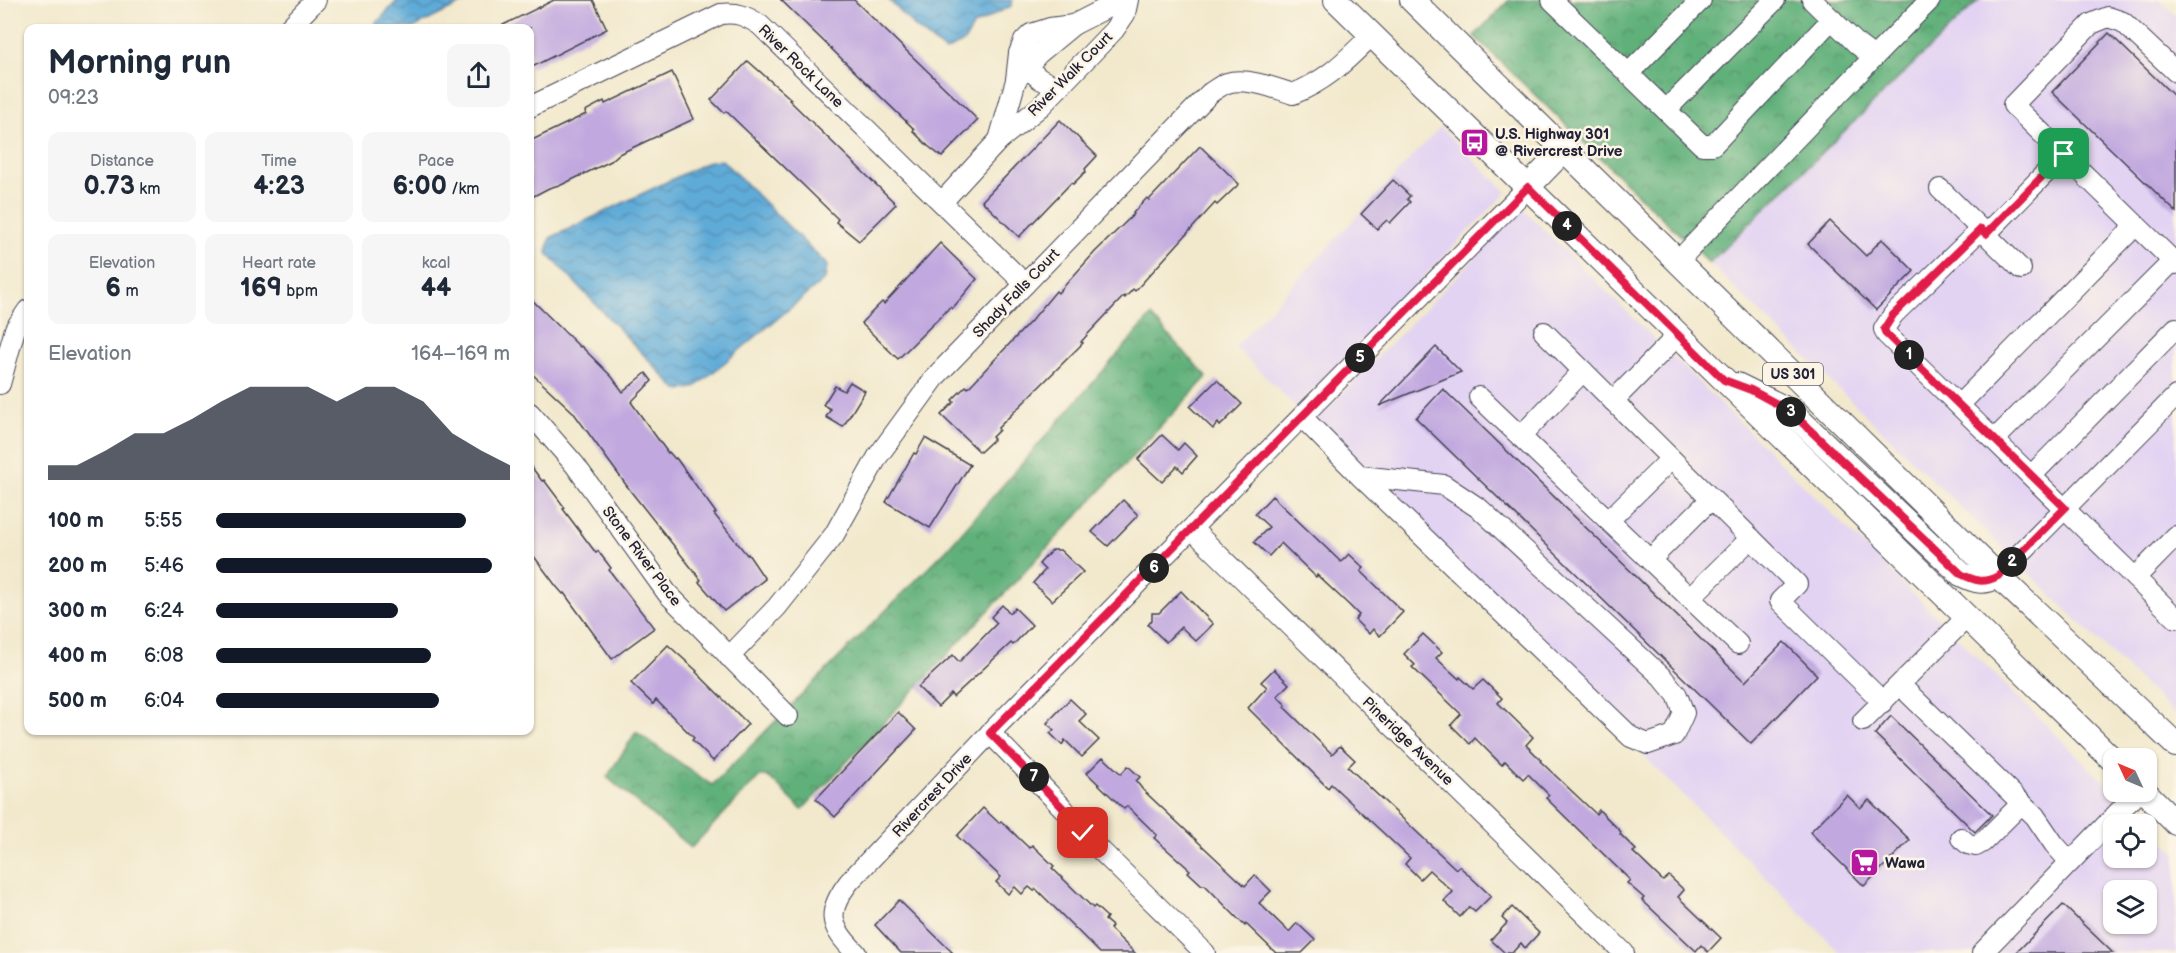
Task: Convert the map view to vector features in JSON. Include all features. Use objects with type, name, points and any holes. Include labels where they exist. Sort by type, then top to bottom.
[{"type":"main road","points":[[1336,0],[2103,750]]},
{"type":"main road","name":"US 301","points":[[1412,0],[1998,576],[2176,745]]},
{"type":"main road","points":[[1528,187],[1565,149]]},
{"type":"main road","points":[[1724,380],[1751,390],[1790,411],[1961,574],[1981,582],[1998,576]]},
{"type":"main road","points":[[2155,802],[2176,823]]},
{"type":"street","points":[[293,24],[316,0]]},
{"type":"street","name":"River Walk Court","points":[[999,140],[1021,73],[1019,53],[1024,41],[1031,34],[1050,28],[1073,25],[1122,0]]},
{"type":"street","name":"River Walk Court","points":[[942,202],[999,140],[1041,105],[1114,30],[1125,14],[1128,0]]},
{"type":"street","points":[[1552,0],[1701,145],[1713,146],[1832,19]]},
{"type":"street","points":[[1628,74],[1701,0]]},
{"type":"street","points":[[1666,110],[1775,0]]},
{"type":"street","points":[[1812,0],[1858,45],[1874,57]]},
{"type":"street","points":[[1678,261],[1930,0]]},
{"type":"street","name":"River Rock Lane","points":[[534,105],[722,14],[735,12],[746,16],[760,25],[1025,284]]},
{"type":"street","points":[[1995,439],[2174,262],[2013,105],[2091,24],[2108,17],[2123,22],[2176,72]]},
{"type":"street","name":"Shady Falls Court","points":[[729,657],[777,607],[828,543],[862,488],[878,456],[937,375],[1210,93],[1226,83],[1240,82],[1269,86],[1293,94],[1314,85],[1331,74],[1372,35]]},
{"type":"street","points":[[1021,73],[1058,88]]},
{"type":"street","points":[[2064,154],[1893,315],[1884,329],[1886,334],[2135,578],[2175,613]]},
{"type":"street","name":"Rivercrest Drive","points":[[856,953],[838,933],[835,923],[833,913],[840,893],[990,733],[1528,187]]},
{"type":"street","points":[[1940,189],[2021,269]]},
{"type":"street","points":[[1960,404],[2136,225]]},
{"type":"street","points":[[0,384],[15,329],[24,316]]},
{"type":"street","points":[[2032,475],[2176,328]]},
{"type":"street","points":[[1544,332],[1797,584],[1780,601],[1883,702]]},
{"type":"street","points":[[1614,401],[1678,335]]},
{"type":"street","points":[[1521,436],[1583,371]]},
{"type":"street","points":[[1998,576],[2176,396]]},
{"type":"street","points":[[1479,398],[1738,644]]},
{"type":"street","points":[[1302,417],[1360,476],[1631,737],[1648,744],[1674,735],[1684,713],[1677,695],[1480,509],[1444,485],[1360,476]]},
{"type":"street","name":"Stone River Place","points":[[534,418],[575,465],[667,593],[788,716]]},
{"type":"street","points":[[1609,520],[1671,459]]},
{"type":"street","points":[[1650,560],[1711,499]]},
{"type":"street","name":"Pineridge Avenue","points":[[1192,529],[1624,953]]},
{"type":"street","points":[[2135,578],[2176,536]]},
{"type":"street","points":[[1690,598],[1751,538]]},
{"type":"street","points":[[1863,721],[1967,617]]},
{"type":"street","points":[[1900,685],[2035,816],[2054,844],[2070,862]]},
{"type":"street","points":[[990,733],[1063,808],[1083,833],[1205,953]]},
{"type":"street","points":[[1983,953],[2128,802]]},
{"type":"street","points":[[1961,838],[1968,844],[1976,846],[1983,842],[2022,803]]},
{"type":"shaded area","points":[[1979,0],[2160,0],[2176,16],[2176,716],[1709,263]]},
{"type":"shaded area","points":[[1440,127],[1507,192],[1296,407],[1235,347]]},
{"type":"shaded area","points":[[1523,209],[2103,781],[2103,802],[2124,802],[2136,814],[2103,814],[2103,868],[2157,868],[2157,834],[2176,853],[2176,953],[1841,953],[1312,424]]},
{"type":"green space","points":[[1509,0],[1979,0],[1709,263],[1474,36]]},
{"type":"green space","points":[[1151,316],[1207,377],[802,810],[771,779],[760,776],[691,848],[607,777],[636,732],[712,785],[947,549]]},
{"type":"water","points":[[398,0],[469,0],[421,24],[376,24]]},
{"type":"water","points":[[889,0],[1012,0],[1011,6],[974,25],[964,42],[945,51],[915,27]]},
{"type":"water","points":[[722,160],[827,265],[825,279],[694,388],[677,390],[547,253],[550,238],[710,161]]},
{"type":"building","points":[[554,0],[593,0],[607,29],[534,66],[534,24],[505,24]]},
{"type":"building","points":[[781,0],[854,0],[978,120],[942,157],[928,146],[913,131],[914,129]]},
{"type":"building","points":[[2109,33],[2176,98],[2176,212],[2052,92]]},
{"type":"building","points":[[748,61],[791,99],[789,100],[896,204],[859,241],[836,222],[838,219],[726,111],[724,113],[711,100]]},
{"type":"building","points":[[672,72],[694,119],[619,154],[611,161],[559,186],[549,188],[534,196],[534,139],[586,114],[585,111],[604,101],[605,104]]},
{"type":"building","points":[[1060,120],[1097,156],[1085,169],[1086,171],[1073,184],[1071,183],[1019,237],[982,201]]},
{"type":"building","points":[[1200,146],[1239,184],[1217,205],[1215,203],[1135,291],[1133,289],[1125,298],[1124,296],[1081,342],[1083,343],[998,428],[999,430],[992,437],[994,439],[980,452],[941,415],[954,402],[952,400],[966,386],[968,388],[1056,291],[1058,293],[1147,198],[1149,200]]},
{"type":"building","points":[[1393,180],[1410,196],[1407,199],[1410,202],[1390,223],[1387,220],[1377,229],[1361,214]]},
{"type":"building","points":[[1830,221],[1866,256],[1882,239],[1914,271],[1876,310],[1808,244]]},
{"type":"building","points":[[940,243],[977,279],[952,309],[950,307],[898,359],[861,323],[882,302],[884,304]]},
{"type":"building","points":[[534,302],[612,377],[623,392],[646,373],[652,381],[631,402],[668,453],[676,458],[716,513],[714,514],[748,554],[765,579],[724,611],[699,582],[701,580],[632,493],[573,412],[534,376]]},
{"type":"building","points":[[1436,347],[1461,372],[1379,406]]},
{"type":"building","points":[[1217,380],[1242,404],[1220,426],[1218,423],[1213,429],[1190,407]]},
{"type":"building","points":[[850,382],[865,391],[843,427],[826,417],[831,409],[823,405],[835,386],[844,391]]},
{"type":"building","points":[[1443,389],[1745,682],[1784,642],[1817,675],[1751,744],[1416,418]]},
{"type":"building","points":[[1162,435],[1178,450],[1184,443],[1197,456],[1183,472],[1177,466],[1162,482],[1138,460]]},
{"type":"building","points":[[925,438],[970,465],[930,528],[886,502]]},
{"type":"building","points":[[534,470],[565,508],[563,509],[596,553],[598,551],[611,568],[609,570],[654,628],[612,659],[564,593],[534,556]]},
{"type":"building","points":[[1272,496],[1341,562],[1349,554],[1364,568],[1361,571],[1403,612],[1380,636],[1373,629],[1369,634],[1355,620],[1359,615],[1281,543],[1269,556],[1254,542],[1269,527],[1255,514]]},
{"type":"building","points":[[1123,500],[1138,515],[1108,546],[1092,532]]},
{"type":"building","points":[[1052,550],[1060,550],[1083,572],[1052,601],[1033,583],[1045,570],[1039,564]]},
{"type":"building","points":[[1181,591],[1213,624],[1196,641],[1181,627],[1166,642],[1148,625],[1152,620],[1152,613],[1159,613]]},
{"type":"building","points":[[1002,605],[1010,613],[1015,608],[1032,625],[1013,645],[1011,643],[953,697],[951,694],[938,707],[918,687],[953,655],[959,662],[997,623],[991,617]]},
{"type":"building","points":[[1423,634],[1442,652],[1436,658],[1459,679],[1460,677],[1473,689],[1483,680],[1502,698],[1498,703],[1533,737],[1526,745],[1540,761],[1596,814],[1599,810],[1636,850],[1633,852],[1663,881],[1669,876],[1684,890],[1678,897],[1721,938],[1708,952],[1701,945],[1696,951],[1642,900],[1644,898],[1627,883],[1630,880],[1546,798],[1549,795],[1528,774],[1523,779],[1505,761],[1502,765],[1475,738],[1470,744],[1451,725],[1461,714],[1412,667],[1415,665],[1404,654]]},
{"type":"building","points":[[668,645],[697,671],[748,724],[713,761],[692,740],[694,738],[656,700],[653,704],[631,683]]},
{"type":"building","points":[[1274,669],[1289,684],[1277,696],[1286,705],[1284,707],[1332,754],[1340,746],[1355,760],[1348,767],[1456,869],[1459,866],[1491,896],[1475,912],[1469,907],[1460,917],[1444,901],[1453,892],[1429,870],[1420,879],[1405,864],[1410,858],[1331,784],[1328,788],[1248,708],[1267,687],[1261,682]]},
{"type":"building","points":[[1070,699],[1086,714],[1079,721],[1099,740],[1082,757],[1065,740],[1062,745],[1050,733],[1054,730],[1047,723]]},
{"type":"building","points":[[898,712],[916,730],[835,817],[816,799]]},
{"type":"building","points":[[1891,716],[1992,815],[1975,832],[1875,734]]},
{"type":"building","points":[[1103,757],[1121,774],[1128,766],[1140,777],[1136,781],[1143,790],[1245,886],[1255,875],[1271,891],[1259,903],[1289,932],[1297,923],[1315,940],[1302,953],[1276,953],[1246,924],[1245,926],[1205,885],[1202,885],[1188,872],[1190,870],[1154,838],[1157,835],[1127,806],[1124,809],[1087,773]]},
{"type":"building","name":"Wawa","points":[[1847,795],[1860,808],[1869,800],[1910,840],[1864,886],[1810,832]]},
{"type":"building","points":[[983,808],[999,823],[1001,821],[1029,848],[1032,845],[1093,908],[1095,906],[1107,917],[1105,920],[1112,926],[1110,929],[1135,953],[1100,953],[1036,889],[1034,891],[1029,887],[1022,894],[1015,887],[1008,894],[996,882],[1001,877],[957,836]]},
{"type":"building","points":[[899,900],[953,953],[901,953],[875,925]]},
{"type":"building","points":[[2063,905],[2113,953],[2016,953]]},
{"type":"building","points":[[1512,907],[1539,933],[1525,948],[1521,943],[1512,953],[1505,953],[1491,940],[1507,923],[1502,918]]},
{"type":"place","name":"U.S. Highway 301 @ Rivercrest Drive","points":[[1474,143]]},
{"type":"place","name":"Wawa","points":[[1864,863]]},
{"type":"route","points":[[1083,833],[1063,808],[990,733],[1528,187],[1724,380],[1751,390],[1790,411],[1961,574],[1981,582],[1998,576],[2065,508],[1886,334],[1884,329],[1893,315],[1981,229],[1986,234],[2064,154]]}]
